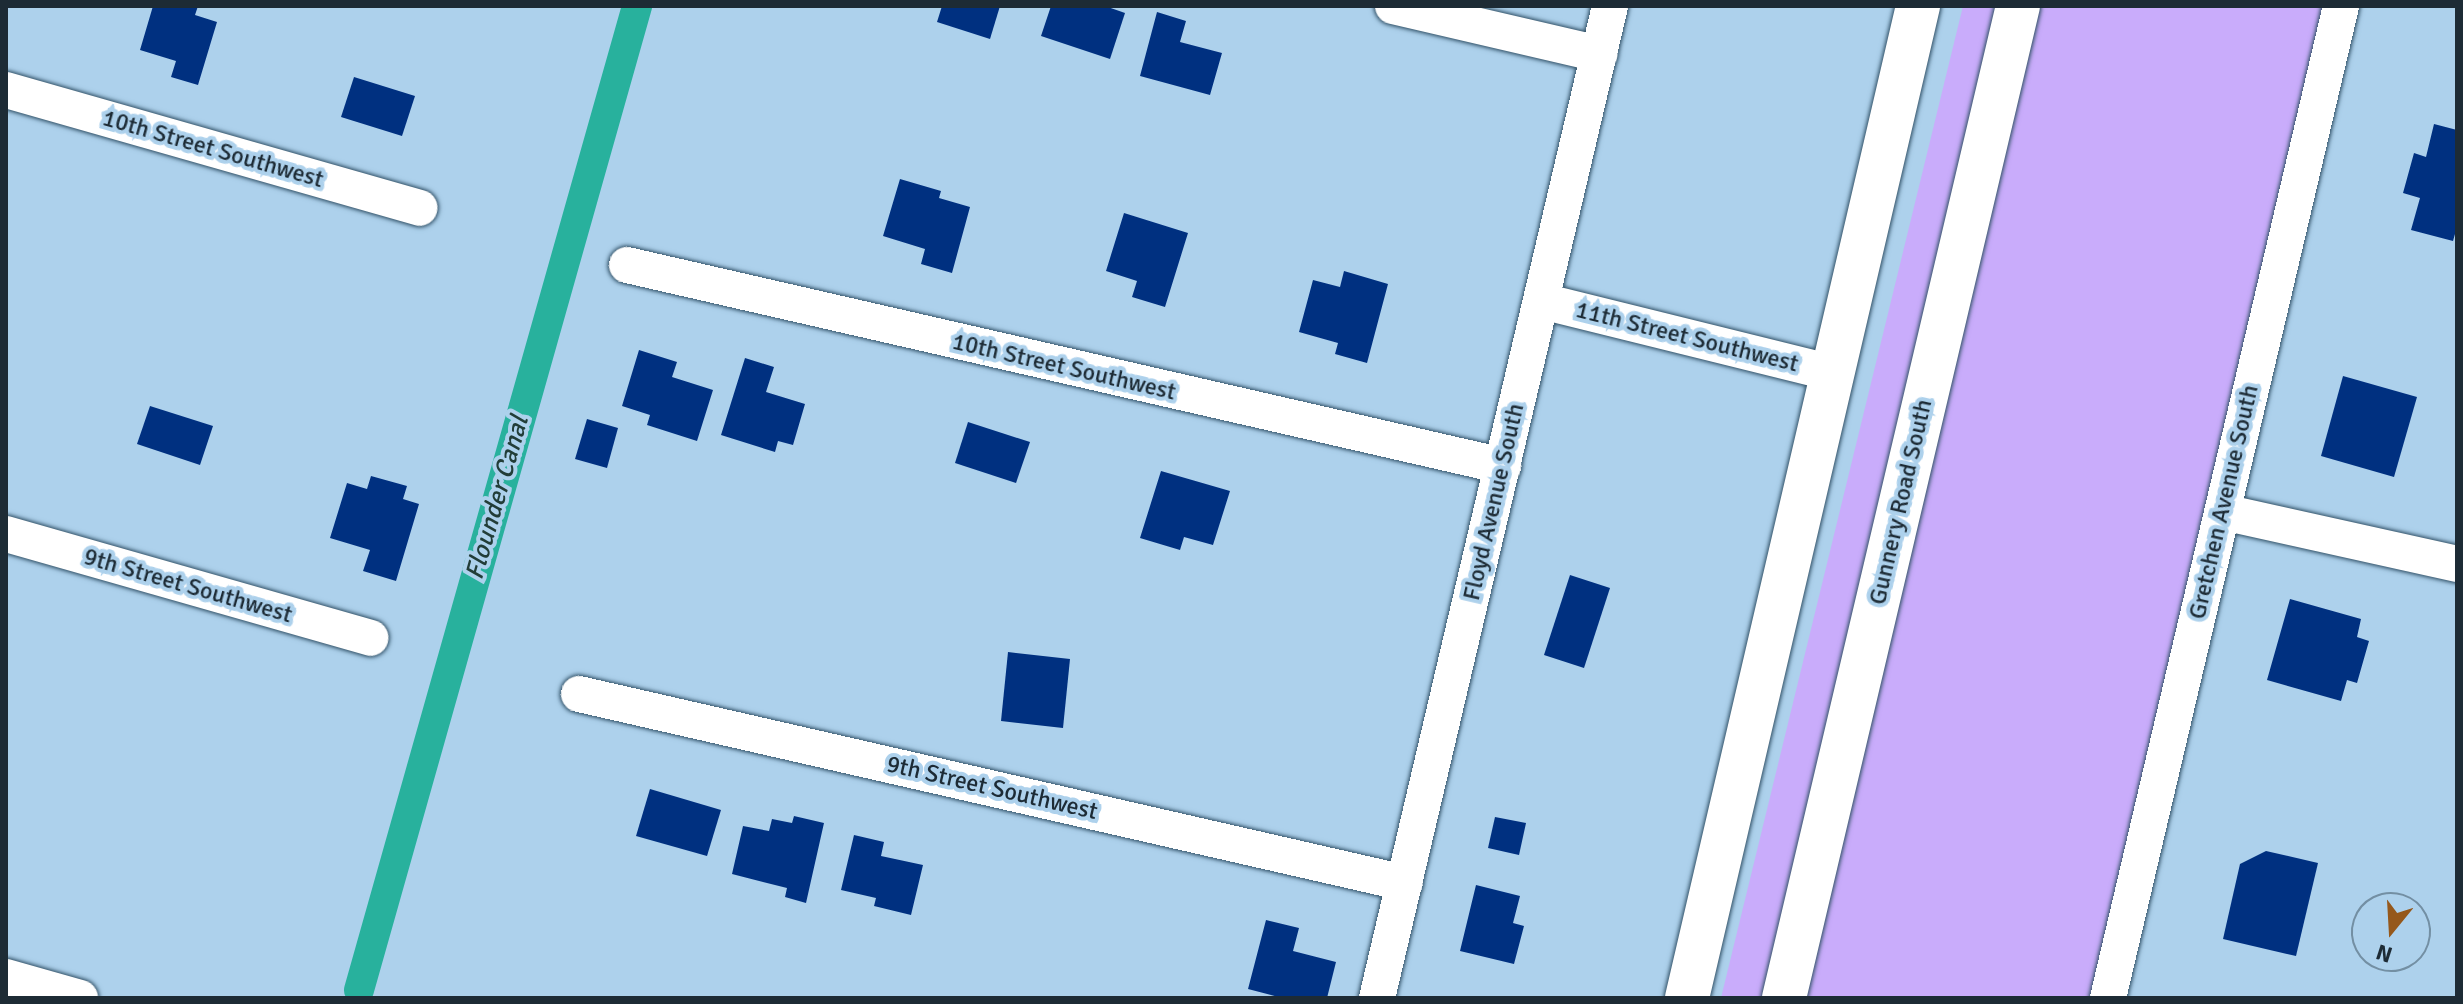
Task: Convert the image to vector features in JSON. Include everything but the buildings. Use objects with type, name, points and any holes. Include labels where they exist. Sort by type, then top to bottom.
[{"type":"main road","points":[[1687,998],[1918,6]]},
{"type":"main road","name":"Gunnery Road South","points":[[1784,998],[2018,6]]},
{"type":"street","points":[[1393,6],[1599,54]]},
{"type":"street","name":"Floyd Avenue South","points":[[1377,998],[1610,6]]},
{"type":"street","name":"Gretchen Avenue South","points":[[2108,998],[2341,6]]},
{"type":"street","name":"10th Street Southwest","points":[[6,90],[420,208]]},
{"type":"street","name":"10th Street Southwest","points":[[627,265],[1503,466]]},
{"type":"street","name":"11th Street Southwest","points":[[1542,301],[1832,373]]},
{"type":"street","points":[[2223,512],[2457,564]]},
{"type":"street","name":"9th Street Southwest","points":[[6,534],[370,638]]},
{"type":"street","name":"9th Street Southwest","points":[[579,694],[1405,883]]},
{"type":"street","points":[[6,977],[80,998]]},
{"type":"shaded area","points":[[1963,6],[2003,6],[1769,998],[1721,998]]},
{"type":"shaded area","points":[[2034,6],[2326,6],[2093,998],[1800,998]]},
{"type":"waterway","name":"Flounder Canal","points":[[359,990],[637,6]]}]
